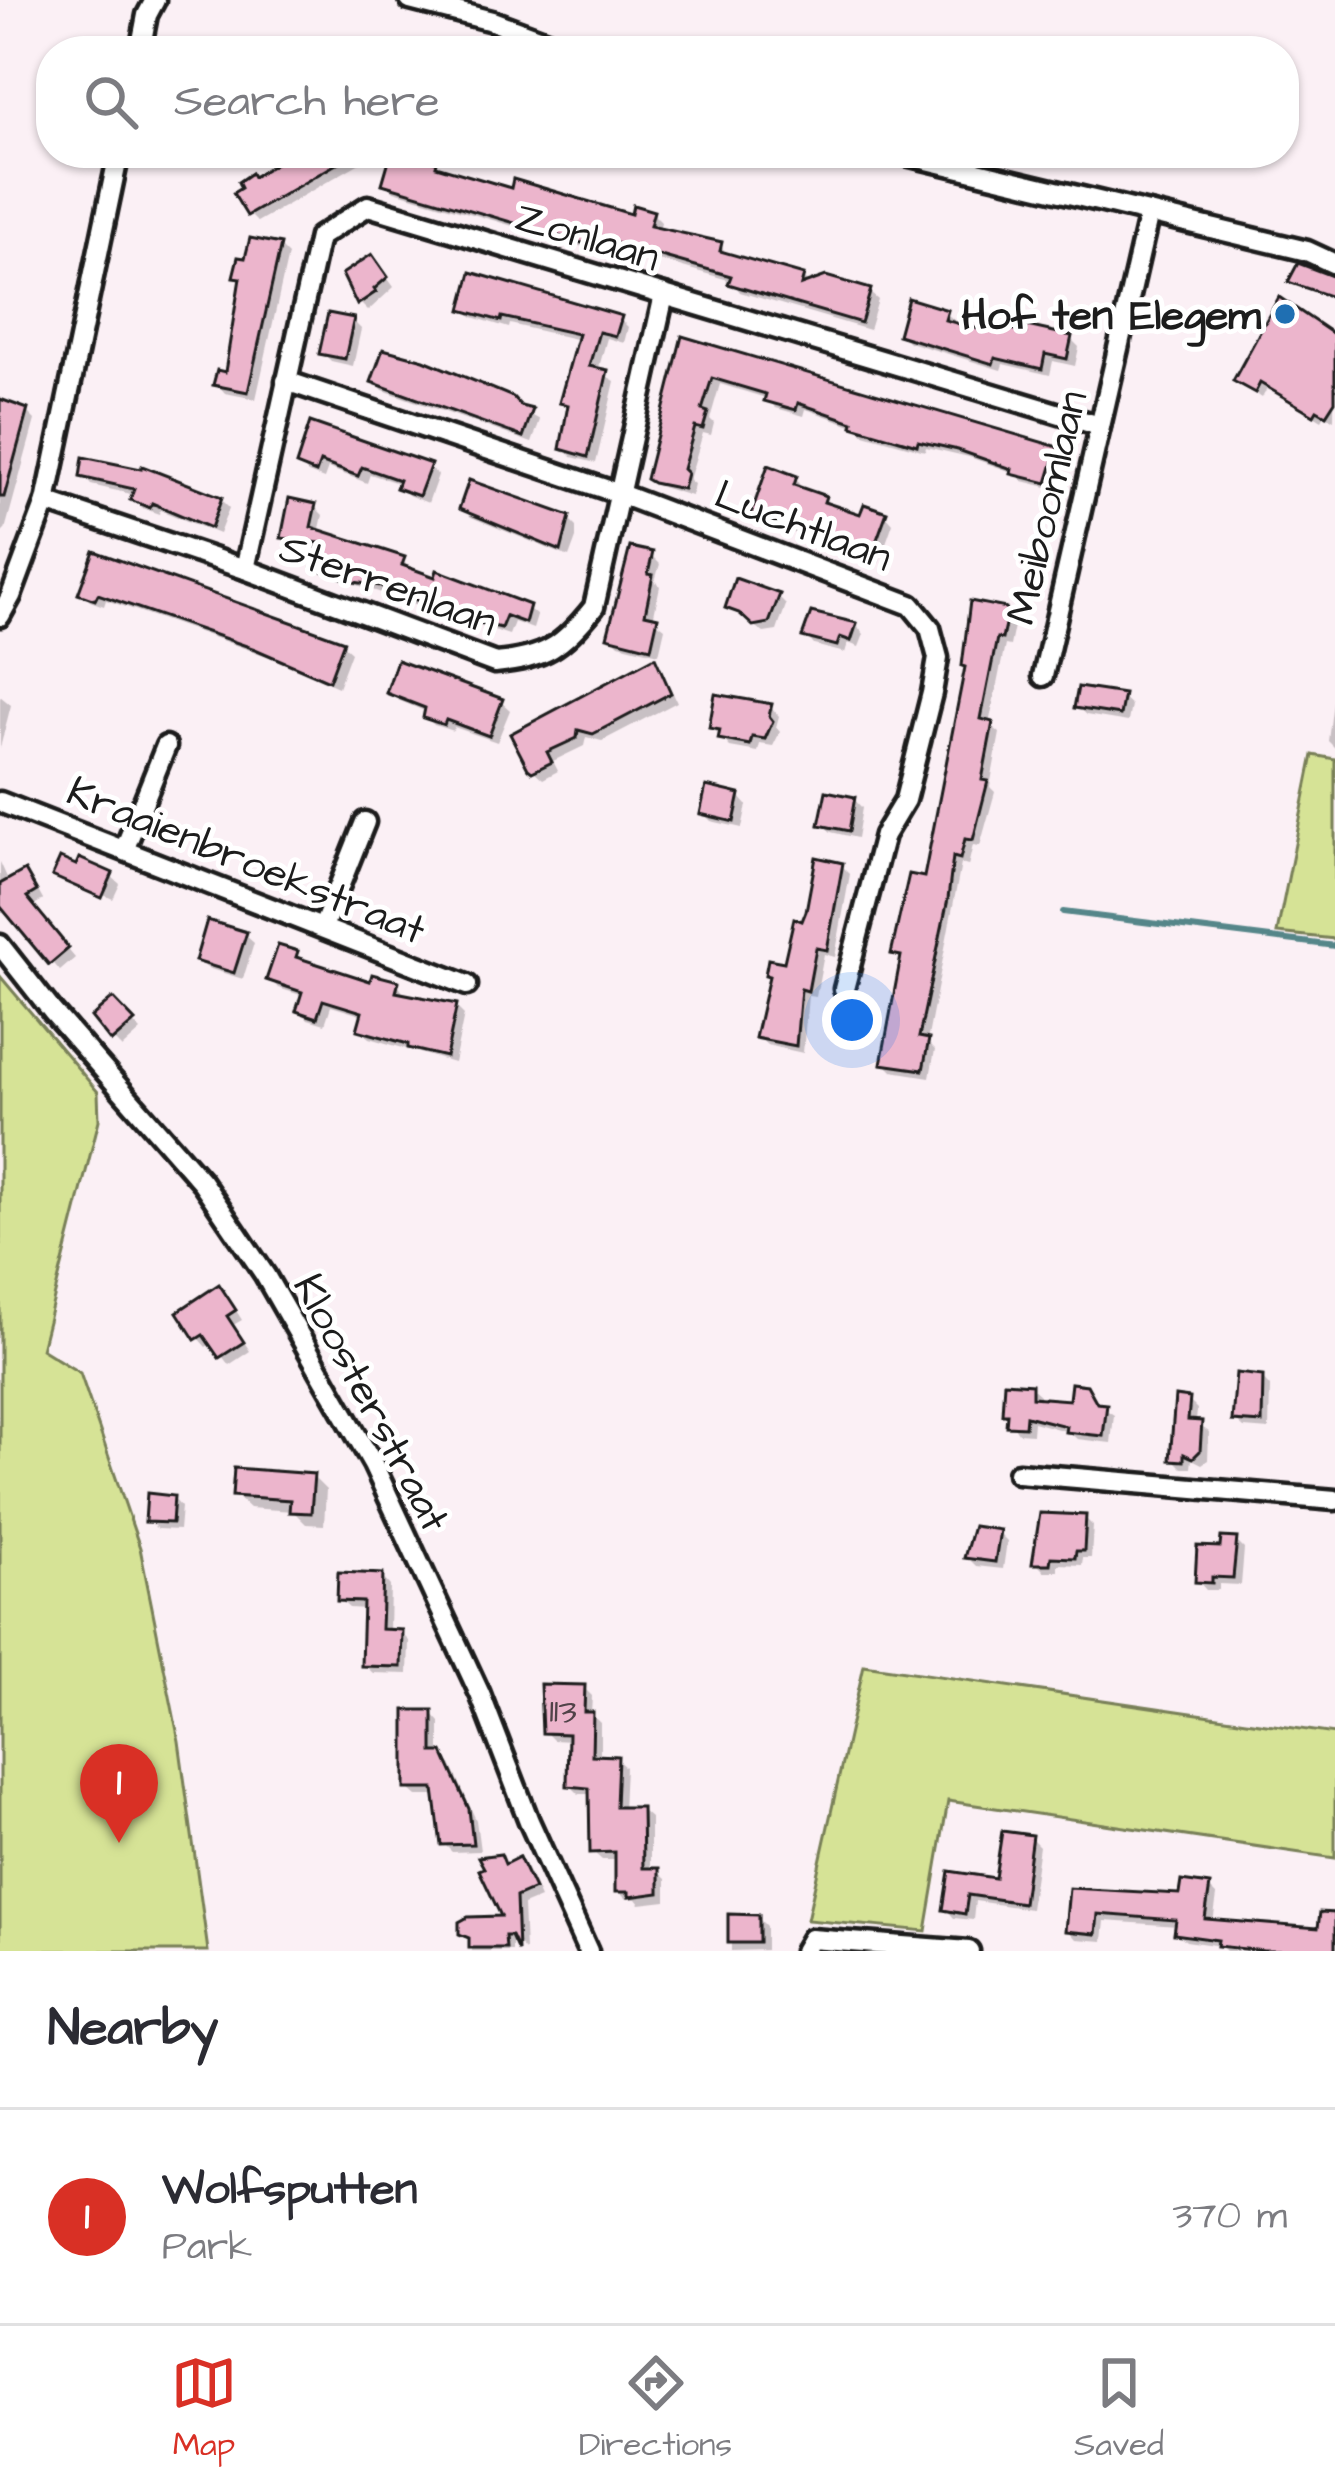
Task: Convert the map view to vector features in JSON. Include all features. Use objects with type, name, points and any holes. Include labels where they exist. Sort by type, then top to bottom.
[{"type":"street","points":[[143,36],[155,0]]},
{"type":"street","points":[[410,0],[532,36]]},
{"type":"street","points":[[0,616],[46,502],[115,168]]},
{"type":"street","points":[[961,168],[1307,251],[1335,264]]},
{"type":"street","name":"Zonlaan","points":[[244,569],[319,237],[368,206],[1100,426]]},
{"type":"street","name":"Meiboomlaan","points":[[1043,676],[1149,213]]},
{"type":"street","name":"Sterrenlaan","points":[[46,502],[244,569],[495,663],[531,660],[570,638],[594,607],[664,295]]},
{"type":"street","name":"Luchtlaan","points":[[286,381],[620,494],[911,604],[930,628],[938,658],[932,694],[904,800],[884,835],[844,989]]},
{"type":"street","points":[[124,848],[166,746]]},
{"type":"street","name":"Kraaienbroekstraat","points":[[0,802],[466,985]]},
{"type":"street","points":[[323,927],[365,822]]},
{"type":"street","name":"Kloosterstraat","points":[[0,945],[202,1182],[265,1275],[373,1464],[480,1694],[529,1821],[588,1951]]},
{"type":"street","points":[[1018,1473],[1335,1500]]},
{"type":"street","points":[[803,1951],[811,1939],[969,1951]]},
{"type":"green space","points":[[1313,755],[1335,759],[1335,939],[1277,933]]},
{"type":"green space","points":[[0,976],[98,1092],[99,1120],[41,1349],[80,1373],[140,1548],[179,1741],[208,1951],[0,1951]]},
{"type":"green space","points":[[864,1665],[1335,1734],[1335,1858],[948,1801],[926,1931],[807,1920]]},
{"type":"building","points":[[268,168],[329,168],[247,216],[233,193],[241,188],[238,182],[251,173],[253,177]]},
{"type":"building","points":[[387,168],[443,168],[511,188],[513,179],[631,214],[633,205],[654,211],[650,226],[722,242],[720,251],[804,275],[801,285],[826,276],[871,289],[861,323],[728,284],[731,276],[608,241],[606,250],[382,184]]},
{"type":"building","points":[[250,238],[281,244],[248,392],[213,385],[217,370],[225,372],[240,278],[233,277]]},
{"type":"building","points":[[372,254],[388,277],[357,305],[342,274]]},
{"type":"building","points":[[1298,263],[1335,277],[1335,298],[1288,282]]},
{"type":"building","points":[[471,272],[622,316],[616,336],[599,332],[589,366],[608,370],[588,457],[560,449],[568,405],[559,403],[578,334],[461,310]]},
{"type":"building","points":[[1279,297],[1335,335],[1335,401],[1326,415],[1317,410],[1314,415],[1260,383],[1255,393],[1233,381]]},
{"type":"building","points":[[908,298],[948,310],[945,320],[982,330],[984,321],[1026,333],[1027,326],[1072,336],[1067,359],[1045,354],[1042,369],[995,358],[993,364],[898,335]]},
{"type":"building","points":[[328,313],[354,318],[345,359],[319,354]]},
{"type":"building","points":[[682,336],[1058,447],[1047,483],[1011,474],[1012,469],[958,450],[918,441],[917,445],[852,426],[853,422],[798,403],[796,410],[764,401],[766,394],[712,378],[702,410],[708,412],[703,429],[695,427],[683,469],[687,473],[683,489],[653,483],[646,479]]},
{"type":"building","points":[[383,349],[424,360],[533,409],[523,437],[371,382]]},
{"type":"building","points":[[0,399],[28,409],[4,497],[0,497]]},
{"type":"building","points":[[310,422],[431,464],[419,496],[396,488],[399,480],[362,467],[358,476],[320,462],[316,473],[296,465]]},
{"type":"building","points":[[83,457],[142,466],[222,497],[211,528],[152,503],[150,508],[130,500],[134,489],[80,477]]},
{"type":"building","points":[[768,465],[797,476],[794,485],[826,496],[824,502],[860,514],[864,504],[887,512],[871,556],[751,514]]},
{"type":"building","points":[[469,480],[570,516],[561,551],[459,509]]},
{"type":"building","points":[[289,498],[316,504],[311,527],[405,557],[402,565],[435,577],[437,570],[530,605],[525,623],[506,616],[501,628],[467,620],[381,586],[312,567],[320,543],[281,538]]},
{"type":"building","points":[[630,547],[653,552],[645,614],[658,617],[651,648],[607,637]]},
{"type":"building","points":[[94,551],[344,641],[329,681],[255,649],[98,594],[95,600],[78,594]]},
{"type":"building","points":[[735,578],[780,594],[769,623],[753,626],[725,608]]},
{"type":"building","points":[[970,601],[1006,608],[1007,616],[1002,639],[997,638],[981,719],[993,722],[982,780],[988,781],[973,840],[965,839],[960,859],[953,857],[919,1037],[929,1039],[923,1070],[881,1064],[901,956],[891,954],[909,874],[924,877],[965,667]]},
{"type":"building","points":[[811,612],[857,623],[851,641],[840,637],[837,646],[802,637]]},
{"type":"building","points":[[655,657],[671,693],[593,734],[578,730],[577,738],[547,752],[552,762],[532,772],[528,769],[510,734]]},
{"type":"building","points":[[397,660],[503,699],[489,736],[446,720],[444,725],[423,718],[425,708],[386,693]]},
{"type":"building","points":[[1078,687],[1124,694],[1120,715],[1074,708]]},
{"type":"building","points":[[715,694],[772,704],[769,716],[773,721],[765,739],[752,737],[750,745],[718,739],[720,730],[709,728]]},
{"type":"building","points":[[706,786],[740,794],[734,822],[700,814]]},
{"type":"building","points":[[826,791],[855,797],[849,831],[819,825]]},
{"type":"building","points":[[816,857],[843,863],[827,950],[816,948],[808,991],[801,989],[796,1046],[755,1038],[769,976],[765,975],[768,959],[784,962],[794,918],[802,921],[806,911]]},
{"type":"building","points":[[60,858],[76,865],[79,858],[113,873],[102,898],[52,876]]},
{"type":"building","points":[[25,870],[37,891],[27,897],[69,948],[49,965],[0,906],[0,884]]},
{"type":"building","points":[[207,920],[247,932],[234,973],[195,961]]},
{"type":"building","points":[[278,945],[298,951],[296,957],[370,981],[372,974],[399,981],[396,992],[457,1004],[446,1057],[357,1030],[362,1012],[323,1000],[317,1018],[296,1011],[302,992],[266,980]]},
{"type":"building","points":[[113,998],[135,1021],[111,1042],[91,1017]]},
{"type":"building","points":[[219,1284],[236,1310],[227,1316],[244,1342],[219,1358],[203,1335],[195,1340],[177,1312]]},
{"type":"building","points":[[1236,1373],[1263,1376],[1262,1423],[1232,1421]]},
{"type":"building","points":[[1004,1382],[1032,1384],[1032,1397],[1069,1400],[1071,1383],[1087,1385],[1097,1403],[1107,1404],[1103,1436],[1065,1432],[1066,1426],[1026,1416],[1025,1427],[1006,1426]]},
{"type":"building","points":[[1175,1396],[1190,1398],[1188,1420],[1202,1421],[1200,1451],[1193,1458],[1184,1454],[1184,1461],[1170,1460]]},
{"type":"building","points":[[234,1468],[314,1474],[311,1513],[289,1512],[290,1500],[232,1496]]},
{"type":"building","points":[[147,1493],[174,1496],[172,1523],[145,1522]]},
{"type":"building","points":[[1040,1513],[1086,1515],[1084,1551],[1076,1551],[1075,1558],[1051,1557],[1050,1564],[1032,1564]]},
{"type":"building","points":[[973,1526],[1000,1530],[995,1562],[964,1558]]},
{"type":"building","points":[[1221,1537],[1237,1538],[1233,1578],[1195,1582],[1197,1546],[1220,1547]]},
{"type":"building","points":[[338,1572],[383,1574],[381,1629],[402,1630],[401,1667],[361,1666],[363,1602],[337,1601]]},
{"type":"building","points":[[540,1684],[585,1685],[584,1712],[593,1712],[592,1755],[618,1756],[616,1807],[642,1807],[643,1868],[659,1868],[659,1893],[629,1897],[629,1892],[615,1892],[615,1852],[590,1853],[589,1788],[567,1786],[568,1734],[542,1733]]},
{"type":"building","points":[[405,1710],[433,1710],[433,1752],[443,1752],[469,1809],[473,1844],[441,1845],[434,1789],[405,1789]]},
{"type":"building","points":[[1002,1831],[1032,1835],[1023,1903],[968,1895],[965,1914],[943,1910],[949,1871],[995,1878]]},
{"type":"building","points":[[501,1854],[505,1864],[519,1857],[534,1889],[516,1897],[518,1951],[511,1936],[505,1936],[506,1948],[469,1948],[469,1938],[459,1934],[459,1922],[468,1917],[501,1916],[479,1870],[484,1868],[478,1857]]},
{"type":"building","points":[[1181,1881],[1210,1885],[1205,1919],[1318,1928],[1320,1912],[1335,1913],[1335,1951],[1217,1946],[1218,1940],[1174,1934],[1176,1920],[1098,1914],[1096,1934],[1065,1931],[1069,1888],[1179,1894]]},
{"type":"building","points":[[728,1914],[759,1915],[759,1943],[728,1943]]},
{"type":"waterway","points":[[1063,912],[1335,946]]},
{"type":"place","name":"Hof ten Elegem","points":[[1285,314]]},
{"type":"place","name":"Wolfsputten","points":[[119,1843]]}]
